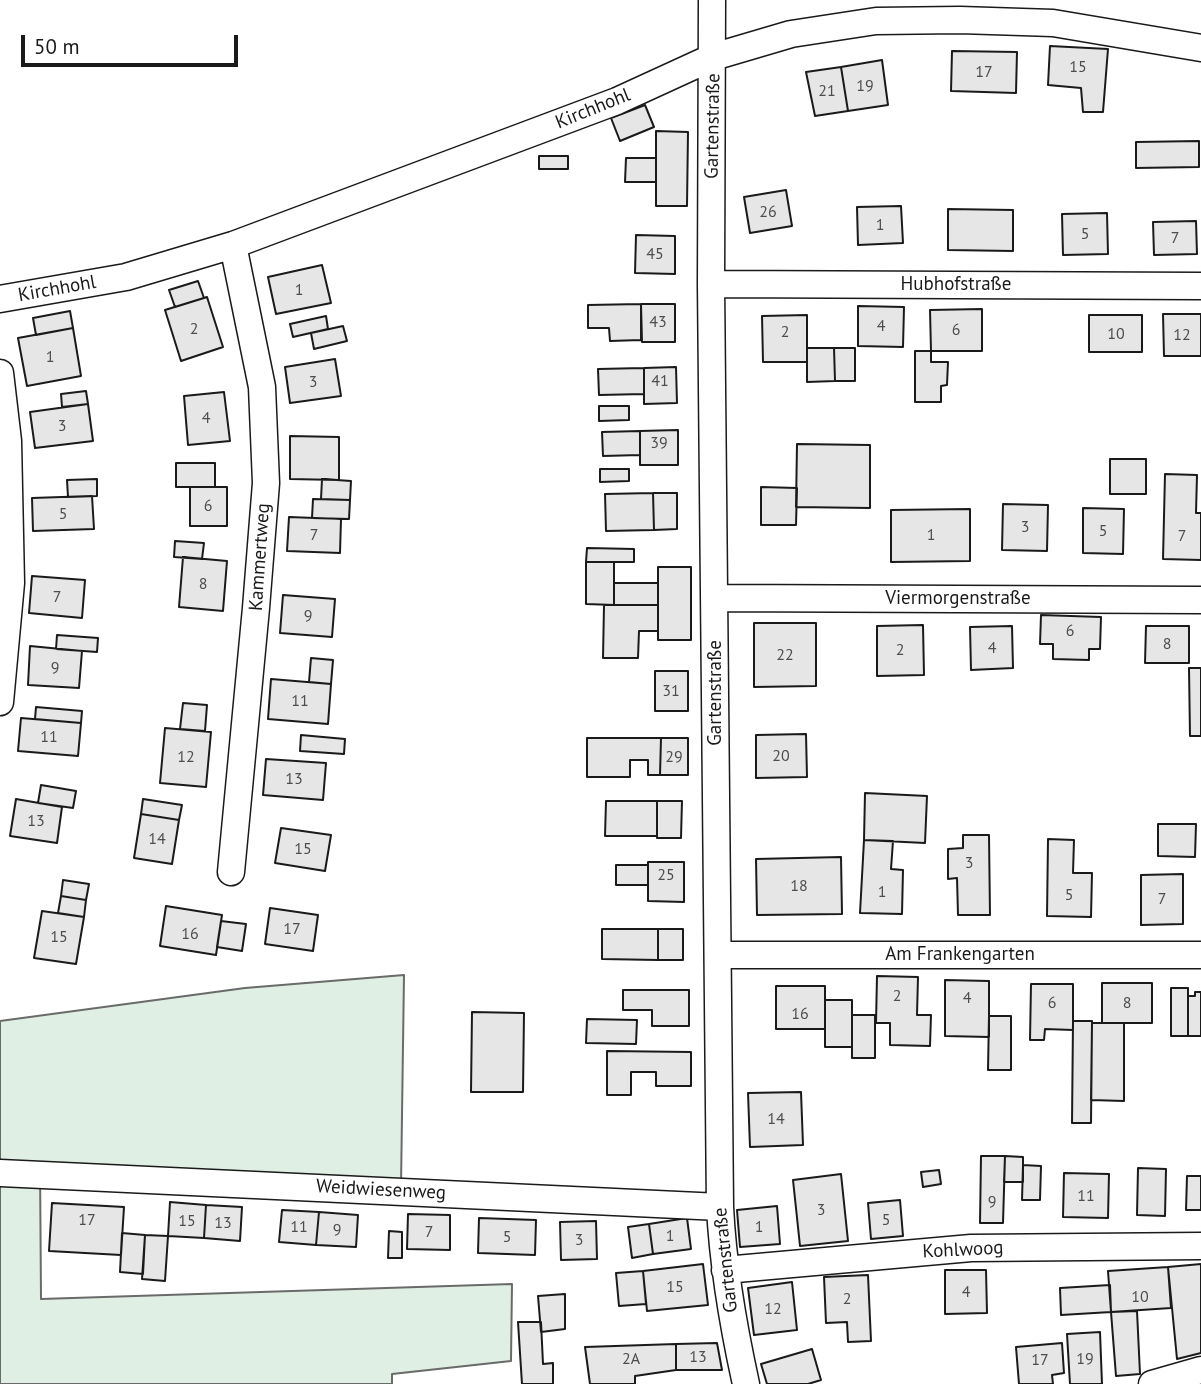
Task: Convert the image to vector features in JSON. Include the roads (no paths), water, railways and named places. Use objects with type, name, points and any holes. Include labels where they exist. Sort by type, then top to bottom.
[{"type":"street","name":"Gartenstraße","points":[[712,0],[711,284],[720,1207],[733,1327],[746,1384]]},
{"type":"street","name":"Kirchhohl","points":[[0,299],[126,276],[233,245],[617,101],[713,57],[791,34],[876,21],[1053,23],[1201,48]]},
{"type":"street","name":"Kammertweg","points":[[231,872],[257,608],[266,483],[262,387],[233,245]]},
{"type":"street","name":"Hubhofstraße","points":[[711,284],[1201,286]]},
{"type":"street","points":[[0,373],[8,441],[11,583],[0,702]]},
{"type":"street","name":"Viermorgenstraße","points":[[715,598],[1201,600]]},
{"type":"street","name":"Am Frankengarten","points":[[718,955],[1201,956]]},
{"type":"street","name":"Weidwiesenweg","points":[[0,1173],[720,1207]]},
{"type":"street","name":"Kohlwoog","points":[[725,1270],[971,1248],[1201,1246]]},
{"type":"street","points":[[1152,1384],[1201,1370]]}]
